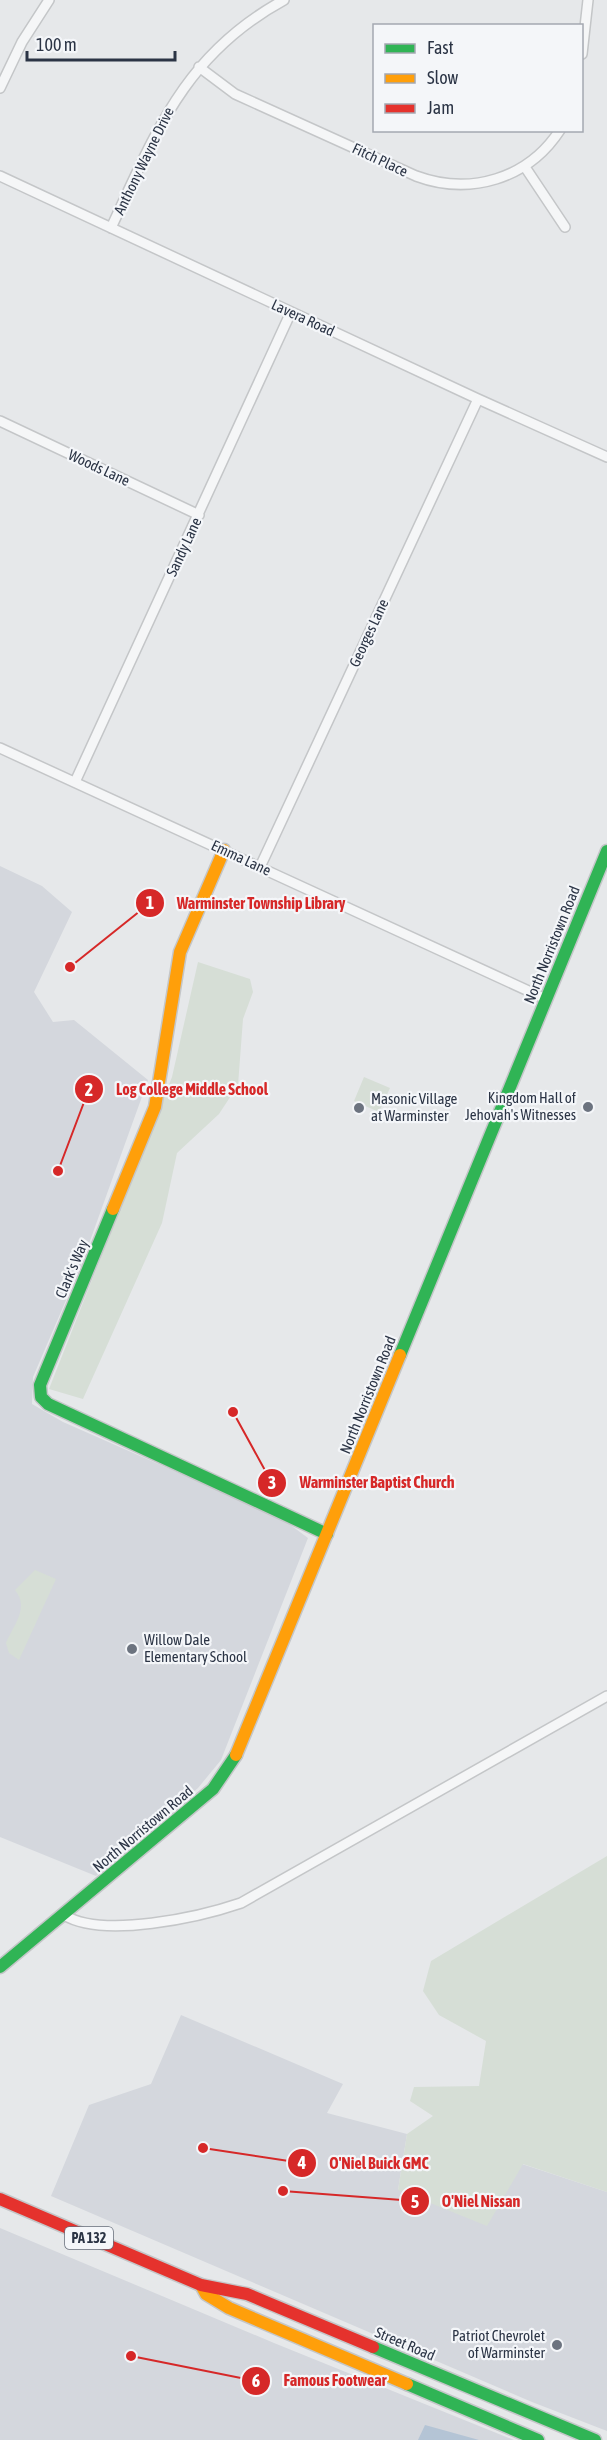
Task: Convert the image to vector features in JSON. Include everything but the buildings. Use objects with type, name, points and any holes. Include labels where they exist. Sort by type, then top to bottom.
[{"type":"street","points":[[0,88],[22,42],[48,0]]},
{"type":"street","name":"Anthony Wayne Drive","points":[[111,228],[165,114],[199,67],[235,33],[284,0]]},
{"type":"street","points":[[583,45],[588,0]]},
{"type":"street","name":"Fitch Place","points":[[199,67],[236,94],[424,179],[458,185],[475,184],[506,177],[525,167],[542,153],[558,132]]},
{"type":"street","points":[[525,167],[565,226]]},
{"type":"street","name":"Lavera Road","points":[[0,176],[607,457]]},
{"type":"street","name":"Sandy Lane","points":[[75,782],[291,312]]},
{"type":"street","name":"Georges Lane","points":[[260,867],[478,399]]},
{"type":"street","name":"Woods Lane","points":[[0,421],[199,515]]},
{"type":"street","name":"Emma Lane","points":[[0,748],[546,999]]},
{"type":"street","name":"Clark's Way","points":[[224,850],[180,952],[161,1082],[155,1107],[44,1376],[40,1392],[48,1404],[327,1534]]},
{"type":"street","name":"North Norristown Road","points":[[0,1967],[204,1797],[225,1776],[238,1752],[607,851]]},
{"type":"street","points":[[64,1915],[83,1924],[103,1926],[178,1919],[241,1902],[607,1696]]},
{"type":"street","name":"Street Road","points":[[0,2199],[201,2285],[247,2294],[595,2440]]},
{"type":"street","name":"Street Road","points":[[201,2285],[206,2294],[229,2308],[538,2440]]},
{"type":"shaded area","name":"Willow Dale Elementary School","points":[[0,866],[42,886],[72,912],[34,992],[53,1022],[74,1020],[148,1080],[82,1263],[33,1377],[32,1404],[63,1422],[281,1518],[308,1538],[221,1760],[198,1788],[96,1876],[0,1837]]},
{"type":"shaded area","points":[[198,962],[250,979],[253,992],[243,1019],[238,1085],[219,1114],[177,1153],[162,1223],[83,1399],[49,1389],[172,1077]]},
{"type":"shaded area","points":[[364,1077],[390,1088],[379,1112],[354,1101]]},
{"type":"shaded area","points":[[35,1570],[56,1579],[19,1660],[9,1653],[6,1643],[21,1610],[21,1603],[15,1590]]},
{"type":"shaded area","points":[[607,1856],[607,2192],[523,2164],[487,2226],[398,2190],[407,2134],[433,2116],[410,2101],[414,2087],[479,2086],[486,2041],[439,2015],[423,1991],[431,1961]]},
{"type":"shaded area","points":[[181,2015],[343,2084],[327,2113],[407,2134],[398,2190],[522,2164],[607,2192],[607,2431],[532,2402],[51,2196],[89,2105],[151,2084]]},
{"type":"shaded area","points":[[0,2228],[274,2343],[514,2440],[0,2440]]},
{"type":"water","points":[[425,2425],[479,2440],[418,2440]]},
{"type":"traffic: fast","points":[[400,1355],[607,851]]},
{"type":"traffic: fast","points":[[113,1209],[40,1385],[41,1397],[48,1404],[327,1534]]},
{"type":"traffic: fast","points":[[0,1967],[213,1789],[236,1755]]},
{"type":"traffic: fast","points":[[373,2347],[595,2440]]},
{"type":"traffic: fast","points":[[407,2384],[538,2440]]},
{"type":"traffic: slow","points":[[113,1209],[155,1107],[180,952],[224,850]]},
{"type":"traffic: slow","points":[[236,1755],[400,1355]]},
{"type":"traffic: slow","points":[[201,2285],[206,2294],[229,2308],[407,2384]]},
{"type":"traffic: jam","points":[[0,2199],[201,2285],[247,2294],[373,2347]]},
{"type":"place","name":"Warminster Township Library","points":[[70,967]]},
{"type":"place","name":"Kingdom Hall of Jehovah's Witnesses","points":[[588,1107]]},
{"type":"place","name":"Masonic Village at Warminster","points":[[359,1108]]},
{"type":"place","name":"Log College Middle School","points":[[58,1171]]},
{"type":"place","name":"Warminster Baptist Church","points":[[233,1412]]},
{"type":"place","name":"Willow Dale Elementary School","points":[[132,1649]]},
{"type":"place","name":"O'Niel Buick GMC","points":[[203,2148]]},
{"type":"place","name":"O'Niel Nissan","points":[[283,2191]]},
{"type":"place","name":"Patriot Chevrolet of Warminster","points":[[557,2345]]},
{"type":"place","name":"Famous Footwear","points":[[131,2356]]}]
